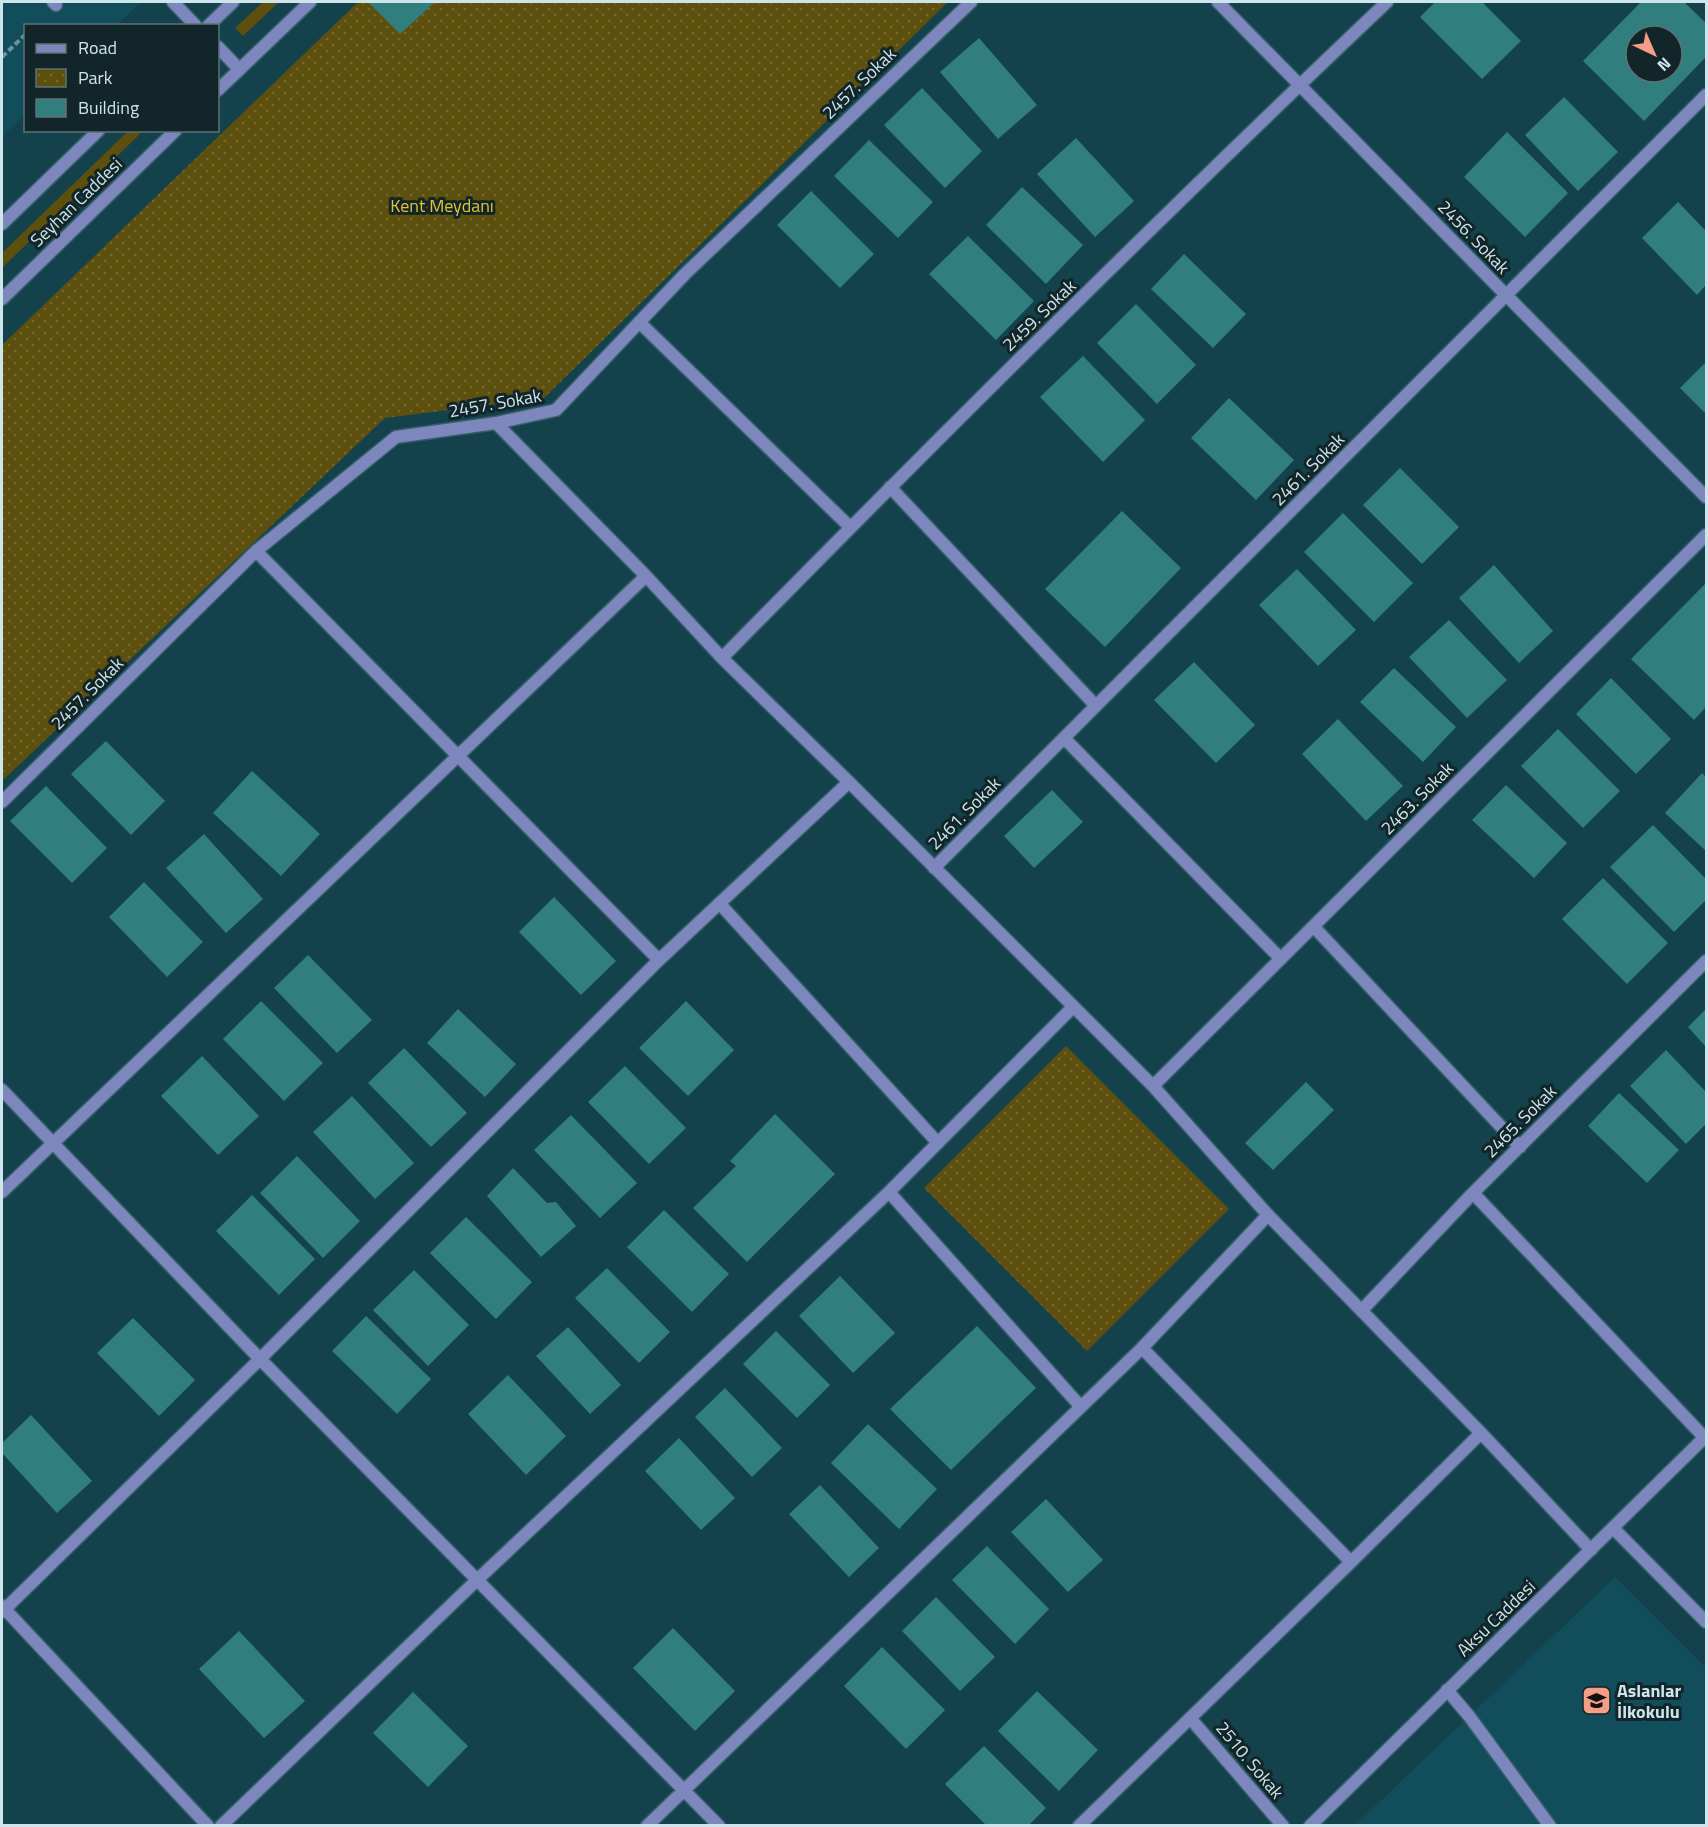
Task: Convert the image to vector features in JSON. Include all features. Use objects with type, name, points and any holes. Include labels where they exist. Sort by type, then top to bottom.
[{"type":"street","points":[[173,2],[194,24]]},
{"type":"street","points":[[210,24],[233,2]]},
{"type":"street","points":[[219,89],[310,2]]},
{"type":"street","name":"2457. Sokak","points":[[2,802],[256,551],[396,437],[496,423],[556,410],[685,274],[971,2]]},
{"type":"street","name":"2456. Sokak","points":[[1218,2],[1707,497]]},
{"type":"street","name":"2459. Sokak","points":[[722,658],[890,486],[1300,84],[1387,2]]},
{"type":"street","points":[[219,48],[239,69]]},
{"type":"street","name":"2461. Sokak","points":[[934,868],[1707,95]]},
{"type":"street","name":"Seyhan Caddesi","points":[[2,224],[97,132]]},
{"type":"street","name":"Seyhan Caddesi","points":[[2,299],[174,132]]},
{"type":"street","points":[[639,322],[850,527]]},
{"type":"street","points":[[496,423],[646,576],[722,658],[1153,1086],[1268,1215],[1592,1550]]},
{"type":"street","points":[[890,486],[1096,706]]},
{"type":"street","name":"2463. Sokak","points":[[1153,1086],[1707,535]]},
{"type":"street","points":[[256,551],[659,960]]},
{"type":"street","points":[[2,1192],[646,576]]},
{"type":"street","points":[[1064,738],[1281,959]]},
{"type":"street","points":[[208,1826],[3,1609],[260,1359],[659,960],[849,782]]},
{"type":"street","points":[[720,904],[938,1143]]},
{"type":"street","points":[[1314,927],[1520,1147]]},
{"type":"street","name":"2465. Sokak","points":[[1362,1310],[1473,1193],[1707,961]]},
{"type":"street","points":[[221,1826],[477,1580],[889,1192],[1073,1007]]},
{"type":"street","points":[[2,1090],[260,1359],[719,1826]]},
{"type":"street","points":[[889,1192],[1082,1407]]},
{"type":"street","points":[[1473,1193],[1706,1437]]},
{"type":"street","points":[[647,1826],[1142,1348],[1268,1215]]},
{"type":"street","points":[[1142,1348],[1351,1562]]},
{"type":"street","points":[[1079,1826],[1481,1433]]},
{"type":"street","name":"Aksu Caddesi","points":[[1310,1826],[1706,1437]]},
{"type":"street","points":[[1613,1528],[1707,1622]]},
{"type":"street","points":[[1447,1690],[1469,1716],[1550,1826]]},
{"type":"street","name":"2510. Sokak","points":[[1190,1718],[1283,1826]]},
{"type":"path","points":[[2,57],[24,36]]},
{"type":"shaded area","points":[[2,2],[141,2],[118,24],[24,24],[24,115],[2,137]]},
{"type":"shaded area","name":"Aslanlar İlkokulu","points":[[1615,1577],[1706,1668],[1706,1825],[1354,1826]]},
{"type":"green space","points":[[263,2],[279,2],[243,36],[235,28]]},
{"type":"green space","name":"Kent Meydanı","points":[[358,2],[948,2],[544,398],[385,418],[2,781],[2,345]]},
{"type":"green space","points":[[127,132],[142,132],[2,268],[2,253]]},
{"type":"green space","points":[[1066,1046],[1229,1209],[1087,1351],[924,1188]]},
{"type":"building","points":[[368,2],[435,2],[400,34]]},
{"type":"building","points":[[1435,2],[1482,2],[1521,41],[1482,79],[1420,17]]},
{"type":"building","points":[[1641,2],[1684,2],[1706,23],[1706,57],[1684,80],[1684,24],[1624,24],[1624,84],[1680,84],[1644,121],[1583,61]]},
{"type":"building","points":[[979,38],[1037,105],[998,139],[940,72]]},
{"type":"building","points":[[922,88],[982,151],[945,188],[884,125]]},
{"type":"building","points":[[1564,97],[1618,152],[1578,191],[1525,135]]},
{"type":"building","points":[[1507,132],[1568,193],[1525,237],[1464,177]]},
{"type":"building","points":[[1076,138],[1134,201],[1095,237],[1037,174]]},
{"type":"building","points":[[869,140],[933,202],[898,238],[834,176]]},
{"type":"building","points":[[1022,187],[1083,245],[1046,284],[986,225]]},
{"type":"building","points":[[811,191],[874,254],[840,288],[777,225]]},
{"type":"building","points":[[1678,202],[1706,231],[1706,285],[1697,295],[1642,238]]},
{"type":"building","points":[[968,236],[1034,301],[996,340],[929,274]]},
{"type":"building","points":[[1184,254],[1246,314],[1213,348],[1151,289]]},
{"type":"building","points":[[1136,304],[1196,365],[1157,404],[1097,343]]},
{"type":"building","points":[[1083,356],[1145,420],[1103,462],[1040,397]]},
{"type":"building","points":[[1706,362],[1706,414],[1680,388]]},
{"type":"building","points":[[1229,398],[1294,460],[1256,500],[1191,438]]},
{"type":"building","points":[[1400,468],[1459,527],[1422,564],[1363,505]]},
{"type":"building","points":[[1122,511],[1181,568],[1105,647],[1045,589]]},
{"type":"building","points":[[1343,513],[1413,583],[1374,622],[1304,552]]},
{"type":"building","points":[[1494,565],[1553,631],[1519,663],[1459,598]]},
{"type":"building","points":[[1297,569],[1356,630],[1318,666],[1259,605]]},
{"type":"building","points":[[1706,583],[1706,707],[1694,720],[1631,659]]},
{"type":"building","points":[[1449,620],[1507,680],[1467,718],[1409,657]]},
{"type":"building","points":[[1194,662],[1255,725],[1216,763],[1154,700]]},
{"type":"building","points":[[1394,668],[1456,727],[1423,762],[1360,702]]},
{"type":"building","points":[[1611,678],[1671,739],[1636,774],[1576,714]]},
{"type":"building","points":[[1338,719],[1403,786],[1366,821],[1302,754]]},
{"type":"building","points":[[1558,729],[1620,791],[1583,828],[1521,766]]},
{"type":"building","points":[[106,741],[165,801],[131,835],[71,774]]},
{"type":"building","points":[[252,771],[320,834],[281,876],[213,813]]},
{"type":"building","points":[[1702,773],[1706,777],[1706,851],[1665,813]]},
{"type":"building","points":[[1506,785],[1567,843],[1534,878],[1472,820]]},
{"type":"building","points":[[46,786],[107,848],[72,883],[10,821]]},
{"type":"building","points":[[1052,790],[1083,822],[1034,868],[1004,836]]},
{"type":"building","points":[[1653,825],[1706,879],[1706,900],[1674,932],[1610,867]]},
{"type":"building","points":[[204,834],[263,899],[226,933],[166,868]]},
{"type":"building","points":[[1603,878],[1668,943],[1627,984],[1562,919]]},
{"type":"building","points":[[144,882],[203,942],[167,977],[109,917]]},
{"type":"building","points":[[554,897],[616,961],[581,995],[519,932]]},
{"type":"building","points":[[308,955],[372,1020],[337,1053],[274,988]]},
{"type":"building","points":[[261,1001],[323,1063],[284,1101],[223,1039]]},
{"type":"building","points":[[686,1001],[734,1050],[688,1096],[639,1048]]},
{"type":"building","points":[[458,1009],[516,1064],[485,1097],[427,1043]]},
{"type":"building","points":[[1706,1009],[1706,1047],[1688,1027]]},
{"type":"building","points":[[404,1048],[467,1113],[431,1147],[368,1083]]},
{"type":"building","points":[[1666,1050],[1706,1092],[1706,1124],[1686,1144],[1630,1086]]},
{"type":"building","points":[[202,1056],[259,1116],[218,1155],[161,1096]]},
{"type":"building","points":[[625,1066],[686,1128],[649,1164],[588,1102]]},
{"type":"building","points":[[1306,1082],[1334,1110],[1273,1170],[1245,1143]]},
{"type":"building","points":[[1619,1093],[1679,1150],[1647,1183],[1588,1126]]},
{"type":"building","points":[[352,1096],[414,1163],[375,1199],[313,1132]]},
{"type":"building","points":[[775,1114],[835,1174],[747,1262],[693,1208],[736,1166],[730,1161]]},
{"type":"building","points":[[571,1115],[637,1183],[600,1218],[534,1150]]},
{"type":"building","points":[[297,1156],[360,1221],[323,1258],[260,1193]]},
{"type":"building","points":[[513,1168],[547,1203],[556,1202],[576,1226],[541,1257],[487,1196]]},
{"type":"building","points":[[252,1195],[315,1259],[279,1295],[216,1231]]},
{"type":"building","points":[[664,1210],[729,1274],[692,1312],[627,1247]]},
{"type":"building","points":[[466,1217],[532,1282],[496,1319],[430,1253]]},
{"type":"building","points":[[607,1268],[670,1332],[639,1363],[575,1298]]},
{"type":"building","points":[[414,1270],[469,1325],[428,1366],[373,1310]]},
{"type":"building","points":[[840,1276],[895,1333],[853,1373],[799,1316]]},
{"type":"building","points":[[366,1316],[431,1379],[397,1414],[332,1351]]},
{"type":"building","points":[[133,1318],[195,1380],[159,1416],[97,1353]]},
{"type":"building","points":[[977,1326],[1036,1388],[951,1470],[890,1409]]},
{"type":"building","points":[[568,1327],[621,1385],[590,1414],[536,1356]]},
{"type":"building","points":[[776,1331],[830,1385],[797,1418],[743,1364]]},
{"type":"building","points":[[508,1375],[566,1436],[526,1475],[468,1414]]},
{"type":"building","points":[[725,1388],[782,1448],[752,1477],[695,1417]]},
{"type":"building","points":[[31,1415],[92,1481],[57,1513],[2,1453],[2,1443]]},
{"type":"building","points":[[868,1424],[937,1489],[899,1529],[831,1463]]},
{"type":"building","points":[[679,1438],[735,1498],[701,1530],[645,1471]]},
{"type":"building","points":[[820,1485],[879,1548],[849,1577],[789,1514]]},
{"type":"building","points":[[1046,1499],[1103,1560],[1068,1592],[1011,1532]]},
{"type":"building","points":[[987,1546],[1049,1609],[1015,1644],[952,1580]]},
{"type":"building","points":[[936,1597],[995,1657],[960,1691],[902,1631]]},
{"type":"building","points":[[673,1628],[735,1691],[695,1731],[633,1668]]},
{"type":"building","points":[[239,1631],[305,1701],[264,1738],[199,1669]]},
{"type":"building","points":[[882,1647],[945,1710],[906,1749],[844,1686]]},
{"type":"building","points":[[1037,1691],[1098,1750],[1059,1791],[998,1731]]},
{"type":"building","points":[[413,1692],[468,1746],[428,1787],[373,1733]]},
{"type":"building","points":[[984,1746],[1046,1808],[1028,1826],[987,1826],[945,1784]]},
{"type":"place","name":"Aslanlar İlkokulu","points":[[1596,1700]]}]
